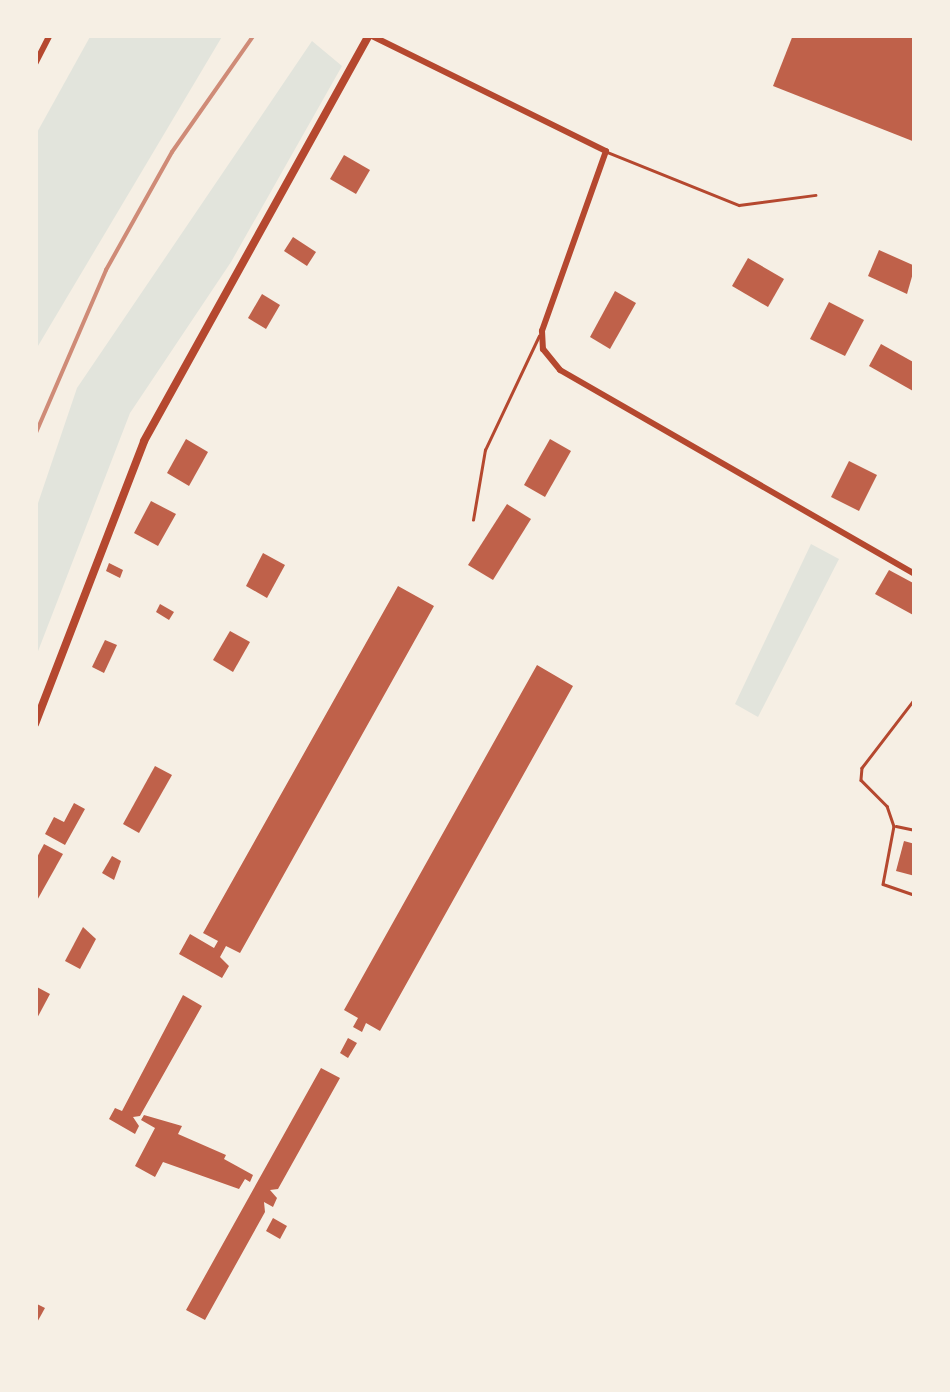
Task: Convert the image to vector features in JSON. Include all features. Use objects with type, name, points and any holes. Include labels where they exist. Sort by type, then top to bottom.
[{"type":"street","points":[[35,64],[50,35]]},
{"type":"street","points":[[35,724],[144,441],[370,35],[606,151],[542,330],[543,349],[560,370],[915,574]]},
{"type":"lane","points":[[606,151],[739,205],[815,195]]},
{"type":"lane","points":[[472,520],[485,450],[542,330]]},
{"type":"lane","points":[[915,699],[862,768],[861,780],[886,806],[894,826],[883,884],[915,895]]},
{"type":"lane","points":[[894,826],[915,830]]},
{"type":"shaded area","points":[[91,35],[223,35],[35,351],[35,136]]},
{"type":"shaded area","points":[[312,41],[342,66],[231,262],[130,413],[35,659],[35,512],[77,388]]},
{"type":"shaded area","points":[[811,544],[839,559],[758,717],[735,704]]},
{"type":"building","points":[[793,35],[915,36],[915,142],[773,86]]},
{"type":"building","points":[[344,155],[370,170],[356,194],[330,179]]},
{"type":"building","points":[[293,237],[316,252],[307,266],[284,251]]},
{"type":"building","points":[[879,250],[915,266],[907,294],[868,276]]},
{"type":"building","points":[[748,258],[784,279],[768,307],[732,286]]},
{"type":"building","points":[[615,291],[636,303],[610,349],[590,337]]},
{"type":"building","points":[[262,294],[280,305],[266,329],[248,318]]},
{"type":"building","points":[[829,302],[864,320],[845,356],[810,339]]},
{"type":"building","points":[[881,344],[915,363],[913,391],[869,366]]},
{"type":"building","points":[[186,439],[208,452],[189,486],[167,473]]},
{"type":"building","points":[[550,439],[571,451],[545,497],[524,485]]},
{"type":"building","points":[[849,461],[877,475],[859,511],[831,497]]},
{"type":"building","points":[[151,501],[176,514],[158,546],[134,533]]},
{"type":"building","points":[[507,504],[531,519],[493,580],[468,565]]},
{"type":"building","points":[[263,553],[285,565],[267,598],[246,586]]},
{"type":"building","points":[[109,563],[123,570],[120,578],[106,571]]},
{"type":"building","points":[[889,570],[915,584],[915,616],[875,594]]},
{"type":"building","points":[[398,586],[434,606],[240,953],[226,946],[220,957],[229,966],[222,978],[179,954],[190,934],[214,948],[218,941],[203,933]]},
{"type":"building","points":[[160,604],[174,612],[169,620],[156,612]]},
{"type":"building","points":[[230,631],[250,642],[233,672],[213,660]]},
{"type":"building","points":[[105,640],[117,645],[104,673],[92,667]]},
{"type":"building","points":[[537,665],[573,686],[380,1031],[366,1023],[362,1032],[353,1027],[358,1018],[344,1010]]},
{"type":"building","points":[[155,766],[172,775],[139,833],[123,824]]},
{"type":"building","points":[[74,803],[85,809],[65,845],[45,834],[54,817],[64,822]]},
{"type":"building","points":[[904,841],[915,844],[915,876],[896,871]]},
{"type":"building","points":[[44,844],[63,854],[35,904],[35,861]]},
{"type":"building","points":[[112,856],[121,861],[114,880],[102,873]]},
{"type":"building","points":[[83,927],[96,939],[80,969],[65,961]]},
{"type":"building","points":[[35,986],[50,994],[35,1022]]},
{"type":"building","points":[[183,995],[202,1006],[140,1116],[133,1117],[139,1126],[135,1134],[109,1119],[115,1108],[122,1111]]},
{"type":"building","points":[[348,1038],[357,1043],[348,1058],[340,1053]]},
{"type":"building","points":[[321,1068],[340,1078],[278,1189],[270,1190],[277,1198],[273,1207],[264,1202],[265,1212],[205,1320],[186,1310]]},
{"type":"building","points":[[144,1115],[182,1126],[178,1134],[226,1155],[224,1159],[253,1175],[250,1182],[245,1179],[239,1189],[163,1162],[155,1177],[135,1166],[155,1128],[141,1120]]},
{"type":"building","points":[[273,1218],[287,1226],[280,1239],[266,1231]]},
{"type":"building","points":[[35,1303],[45,1308],[35,1326]]},
{"type":"railway","points":[[35,435],[106,270],[172,152],[254,35]]}]
